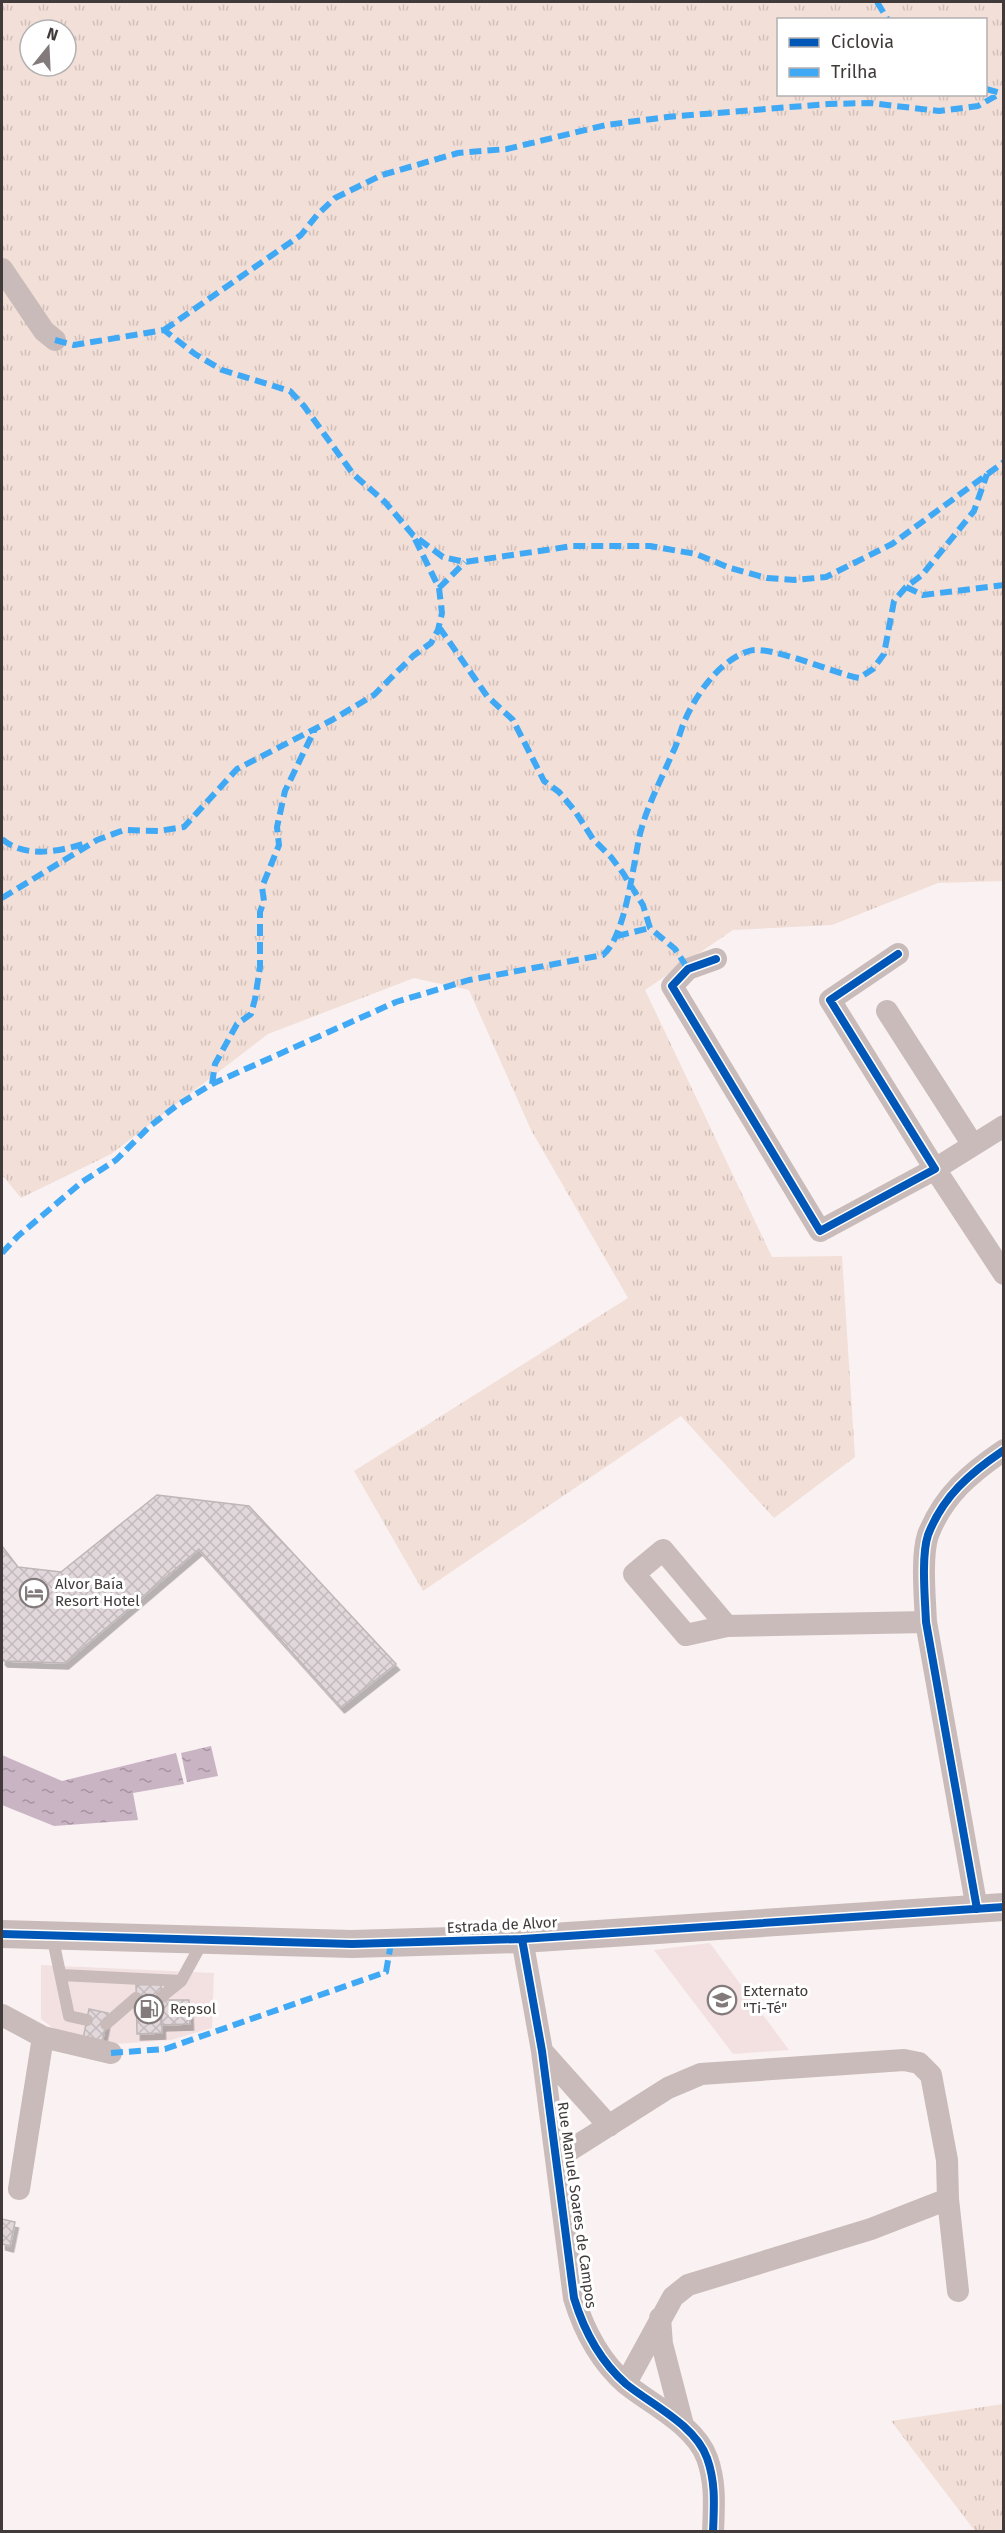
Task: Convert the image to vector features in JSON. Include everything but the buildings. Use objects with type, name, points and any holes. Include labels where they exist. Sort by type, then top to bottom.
[{"type":"street","points":[[2,269],[44,331],[55,340]]},
{"type":"street","points":[[898,954],[830,1000],[1004,1274]]},
{"type":"street","points":[[716,959],[688,969],[672,986],[820,1231],[935,1168],[1004,1126]]},
{"type":"street","points":[[887,1011],[973,1145]]},
{"type":"street","points":[[990,1908],[926,1622],[924,1581],[928,1536],[948,1495],[988,1460],[1004,1450]]},
{"type":"street","points":[[727,1626],[926,1622]]},
{"type":"street","name":"Estrada de Alvor","points":[[2,1934],[352,1944],[522,1939],[990,1908]]},
{"type":"street","name":"Rue Manuel Soares de Campos","points":[[522,1939],[542,2051],[573,2298],[582,2325],[597,2351],[626,2383],[683,2425],[706,2456],[715,2488],[713,2532]]},
{"type":"street","points":[[2,2015],[43,2037],[111,2052]]},
{"type":"street","points":[[19,2189],[43,2037]]},
{"type":"street","points":[[542,2051],[609,2126]]},
{"type":"street","points":[[556,2159],[668,2088],[701,2074],[904,2061],[920,2063],[931,2075],[947,2160],[948,2199],[958,2291]]},
{"type":"street","points":[[626,2383],[673,2297],[688,2285],[872,2229],[948,2199]]},
{"type":"street","points":[[660,2318],[662,2344],[683,2425]]},
{"type":"lane","points":[[52,1935],[69,2016],[87,2020]]},
{"type":"lane","points":[[161,1997],[181,1981],[204,1940]]},
{"type":"lane","points":[[61,1975],[181,1981]]},
{"type":"lane","points":[[106,2024],[136,1998]]},
{"type":"shaded area","name":"Externato \"Ti-Té\"","points":[[710,1943],[789,2050],[733,2054],[654,1950]]},
{"type":"shaded area","points":[[41,1965],[214,1973],[212,2028],[171,2040],[101,2045],[57,2031],[41,2019]]},
{"type":"green space","points":[[2,2],[1003,2],[1003,881],[938,883],[832,925],[733,930],[645,990],[772,1257],[842,1256],[855,1457],[774,1518],[681,1416],[423,1591],[354,1471],[628,1298],[531,1130],[469,990],[414,978],[268,1034],[111,1154],[21,1198],[2,1175]]},
{"type":"green space","points":[[1003,2404],[1003,2531],[975,2531],[891,2421]]},
{"type":"water","points":[[211,1746],[218,1776],[187,1782],[181,1753]]},
{"type":"water","points":[[176,1753],[184,1784],[133,1793],[138,1820],[54,1826],[2,1805],[2,1755],[62,1781]]},
{"type":"marked path","points":[[877,2],[887,18]]},
{"type":"marked path","points":[[987,89],[1004,94]]},
{"type":"marked path","points":[[164,330],[301,235],[335,198],[382,175],[458,153],[507,149],[606,125],[667,117],[828,104],[870,103],[939,111],[978,106],[999,94]]},
{"type":"marked path","points":[[55,340],[74,345],[164,330],[195,354],[222,370],[290,391],[304,406],[353,474],[385,502],[413,535],[443,557],[465,562],[573,546],[650,546],[696,554],[730,568],[767,578],[795,580],[826,577],[892,544],[1004,462]]},
{"type":"marked path","points":[[2,1253],[18,1236],[82,1182],[116,1160],[149,1127],[176,1106],[212,1084],[396,1002],[469,980],[603,955],[611,946],[623,916],[640,834],[650,803],[683,724],[703,689],[728,662],[749,651],[758,650],[786,655],[859,678],[873,669],[884,654],[894,601],[906,587],[922,575],[974,511],[987,474]]},
{"type":"marked path","points":[[2,898],[97,840],[124,830],[158,831],[184,827],[237,769],[332,720],[374,695],[413,656],[431,643],[438,630],[442,613],[439,588],[414,537]]},
{"type":"marked path","points":[[439,588],[465,562]]},
{"type":"marked path","points":[[906,587],[923,595],[1004,585]]},
{"type":"marked path","points":[[439,627],[487,696],[513,720],[544,781],[559,792],[575,811],[593,839],[623,873],[643,905],[650,928],[675,949],[688,969]]},
{"type":"marked path","points":[[212,1084],[215,1064],[237,1024],[251,1014],[260,967],[260,912],[264,901],[262,887],[279,845],[277,827],[285,791],[315,729]]},
{"type":"marked path","points":[[2,839],[20,849],[41,852],[83,844]]},
{"type":"marked path","points":[[617,936],[650,928]]},
{"type":"marked path","points":[[111,2053],[165,2049],[386,1972],[391,1943]]},
{"type":"cycle path","points":[[716,959],[688,969],[672,986],[820,1231],[935,1169],[830,1000],[898,954]]},
{"type":"cycle path","points":[[977,1909],[926,1622],[925,1554],[928,1535],[941,1508],[969,1477],[1004,1450]]},
{"type":"cycle path","points":[[2,1934],[352,1944],[522,1939],[1004,1907]]},
{"type":"cycle path","points":[[522,1939],[542,2051],[574,2298],[588,2334],[608,2366],[626,2384],[672,2416],[693,2435],[701,2446],[712,2476],[713,2532]]},
{"type":"place","name":"Alvor Baía Resort Hotel","points":[[34,1593]]},
{"type":"place","name":"Externato \"Ti-Té\"","points":[[722,2000]]},
{"type":"place","name":"Repsol","points":[[149,2009]]}]
